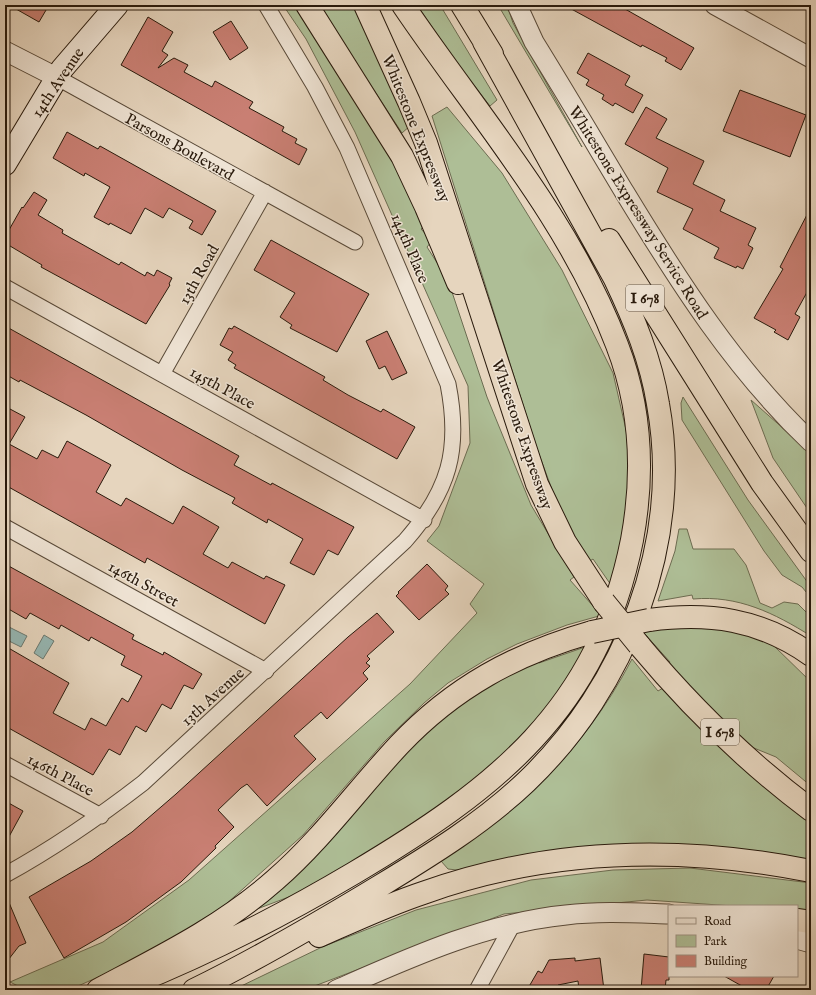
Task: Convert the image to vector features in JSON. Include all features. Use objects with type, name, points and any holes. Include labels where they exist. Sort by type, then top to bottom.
[{"type":"highway","points":[[307,5],[381,120],[405,162],[438,233],[521,439]]},
{"type":"highway","name":"Whitestone Expressway","points":[[365,5],[426,143],[521,439],[539,489],[557,528],[580,568],[604,602],[639,645],[708,721],[774,780],[811,810]]},
{"type":"highway","points":[[117,990],[210,950],[311,897],[410,839],[482,788],[527,747],[569,695],[600,642],[618,594],[630,550],[635,521],[639,461],[633,402],[617,344],[577,260],[546,206],[516,160],[403,5]]},
{"type":"highway","name":"I 678","points":[[462,5],[744,456],[811,551]]},
{"type":"highway","points":[[194,990],[284,943],[396,876],[466,830],[514,793],[559,748],[594,699],[629,634],[648,579],[660,524],[664,469],[658,402],[646,352],[631,314],[607,264],[484,42]]},
{"type":"highway","points":[[98,990],[204,933],[264,890],[308,847],[408,736],[434,712],[463,689],[516,659],[552,644],[592,632],[649,620],[698,616],[736,621],[769,632],[811,655]]},
{"type":"highway","points":[[194,990],[404,900],[477,876],[536,863],[595,856],[668,854],[749,860],[811,871]]},
{"type":"highway","points":[[798,920],[811,922]]},
{"type":"main road","name":"14th Avenue","points":[[5,164],[68,60],[117,5]]},
{"type":"street","name":"144th Place","points":[[266,5],[315,87],[347,148],[448,384],[453,410],[454,434],[451,455],[444,481],[424,520]]},
{"type":"street","name":"Whitestone Expressway Service Road","points":[[517,5],[534,42],[665,259],[693,302],[734,358],[811,442]]},
{"type":"street","points":[[716,5],[811,58]]},
{"type":"street","name":"Parsons Boulevard","points":[[5,51],[355,242]]},
{"type":"street","name":"13th Road","points":[[162,374],[264,192]]},
{"type":"street","name":"145th Place","points":[[5,287],[424,520]]},
{"type":"street","name":"13th Avenue","points":[[5,875],[44,853],[101,816],[143,783],[405,541],[424,520]]},
{"type":"street","name":"146th Street","points":[[5,527],[266,671]]},
{"type":"street","name":"146th Place","points":[[5,764],[101,816]]},
{"type":"street","points":[[336,990],[430,950],[513,924],[566,915],[616,912],[668,914]]},
{"type":"street","points":[[477,990],[513,924]]},
{"type":"street","points":[[798,939],[811,943]]},
{"type":"green space","points":[[283,5],[295,5],[303,16],[382,142],[428,221],[421,229],[432,241],[427,247],[448,280],[487,397],[531,505],[574,577],[570,580],[600,614],[599,616],[567,625],[517,644],[487,659],[448,683],[424,703],[384,742],[303,835],[225,905],[159,950],[69,990],[26,990],[10,982],[103,942],[189,880],[410,684],[477,613],[470,604],[484,584],[427,541],[439,526],[470,443],[468,386],[355,132],[306,39]]},
{"type":"green space","points":[[318,5],[355,5],[411,125],[402,133]]},
{"type":"green space","points":[[417,5],[440,5],[497,100],[490,106],[459,66]]},
{"type":"green space","points":[[498,5],[507,5],[513,23],[582,147]]},
{"type":"green space","points":[[447,107],[502,173],[562,270],[613,373],[632,456],[625,525],[611,585],[593,559],[590,561],[572,532],[557,503],[536,446],[432,116]]},
{"type":"green space","points":[[683,397],[748,500],[811,587],[811,598],[802,587],[782,575],[764,551],[682,420],[681,403]]},
{"type":"green space","points":[[751,400],[811,453],[811,514],[773,458]]},
{"type":"green space","points":[[679,529],[687,529],[693,549],[734,549],[746,565],[760,603],[772,608],[784,602],[798,604],[811,617],[811,636],[769,613],[740,603],[709,598],[693,599],[692,595],[658,601],[675,551]]},
{"type":"green space","points":[[696,625],[745,634],[772,644],[811,682],[811,786],[776,757],[749,746],[717,716],[668,665],[670,662],[644,633],[645,631]]},
{"type":"green space","points":[[585,647],[565,683],[533,726],[471,786],[369,856],[294,895],[257,909],[380,777],[457,704],[536,659],[539,663]]},
{"type":"green space","points":[[632,659],[658,691],[663,688],[778,797],[811,822],[811,866],[477,866],[457,870],[448,869],[441,861],[513,807],[535,788],[563,759],[601,711]]},
{"type":"green space","points":[[690,868],[811,883],[811,916],[798,913],[798,905],[719,905],[647,900],[504,914],[304,990],[233,990],[322,947],[416,910],[531,880],[613,870]]},
{"type":"water","points":[[9,627],[27,636],[21,647],[5,639],[5,634]]},
{"type":"water","points":[[44,635],[54,641],[43,659],[34,653]]},
{"type":"building","points":[[9,5],[49,5],[39,22]]},
{"type":"building","points":[[564,5],[618,5],[694,48],[681,70],[665,61],[667,58],[642,45],[641,47]]},
{"type":"building","points":[[148,17],[173,32],[162,51],[168,55],[158,68],[174,58],[188,65],[184,72],[212,87],[215,81],[253,102],[249,108],[284,127],[282,131],[297,139],[295,143],[307,149],[299,165],[121,65]]},
{"type":"building","points":[[231,21],[248,48],[230,60],[213,32]]},
{"type":"building","points":[[588,53],[630,76],[625,85],[643,95],[633,113],[615,103],[613,106],[602,99],[604,95],[586,85],[589,80],[577,73]]},
{"type":"building","points":[[740,90],[806,115],[790,157],[723,131]]},
{"type":"building","points":[[646,107],[667,119],[656,138],[704,161],[693,184],[725,200],[720,211],[756,228],[748,245],[753,248],[743,269],[737,266],[736,268],[714,258],[719,248],[683,229],[693,209],[657,192],[668,168],[625,144]]},
{"type":"building","points":[[67,132],[98,149],[100,146],[216,211],[202,235],[189,228],[193,221],[169,208],[163,218],[145,208],[131,234],[110,223],[109,225],[94,217],[110,187],[85,173],[84,176],[53,158]]},
{"type":"building","points":[[34,192],[47,200],[38,215],[63,230],[62,233],[119,265],[121,262],[145,276],[147,272],[154,276],[157,270],[172,278],[169,284],[170,285],[146,324],[41,267],[42,265],[5,243],[5,237],[22,207],[23,208]]},
{"type":"building","points":[[811,207],[811,285],[795,314],[800,317],[788,340],[774,332],[776,330],[754,318],[783,269],[780,267]]},
{"type":"building","points":[[271,240],[369,294],[337,352],[290,328],[292,325],[280,317],[295,293],[254,270]]},
{"type":"building","points":[[5,326],[239,456],[234,465],[271,485],[272,483],[354,527],[338,555],[328,550],[314,575],[290,563],[303,539],[268,519],[267,523],[232,503],[235,498],[182,470],[86,415],[20,380],[19,382],[5,374]]},
{"type":"building","points":[[234,326],[325,377],[323,380],[348,395],[381,412],[383,409],[415,427],[397,459],[234,368],[236,365],[228,360],[233,352],[220,345],[229,328],[232,329]]},
{"type":"building","points":[[387,331],[407,373],[392,380],[385,366],[379,369],[366,341]]},
{"type":"building","points":[[10,409],[25,417],[9,444],[37,459],[42,450],[58,458],[67,441],[111,465],[96,492],[121,506],[126,498],[173,524],[183,506],[219,527],[203,554],[228,568],[232,562],[264,579],[266,576],[285,585],[265,624],[147,558],[145,563],[5,485],[5,418]]},
{"type":"building","points":[[5,564],[134,635],[132,639],[163,655],[164,652],[202,674],[193,689],[184,685],[171,709],[162,704],[146,732],[136,726],[120,755],[109,749],[93,775],[5,726],[5,646],[69,683],[53,713],[85,730],[91,718],[106,726],[122,698],[128,702],[142,676],[121,665],[125,656],[91,637],[89,641],[61,625],[59,629],[30,613],[26,619],[5,607]]},
{"type":"building","points":[[427,564],[448,586],[445,590],[449,594],[419,620],[396,596],[399,593],[398,592]]},
{"type":"building","points":[[377,613],[394,632],[367,656],[370,659],[366,663],[370,666],[363,673],[368,679],[327,719],[321,712],[294,736],[316,759],[267,806],[247,784],[241,788],[218,810],[234,827],[215,846],[216,848],[181,882],[126,922],[64,958],[29,897],[91,861],[132,832],[176,794],[348,637]]},
{"type":"building","points":[[5,801],[23,811],[5,844]]},
{"type":"building","points":[[5,893],[26,943],[19,946],[5,964]]},
{"type":"building","points":[[644,954],[668,957],[669,980],[666,980],[665,990],[641,990]]},
{"type":"building","points":[[575,958],[575,961],[600,958],[604,990],[579,990],[578,981],[558,985],[555,990],[527,990],[538,971],[542,973],[549,960]]},
{"type":"building","points":[[726,977],[773,977],[766,990],[749,990]]}]
